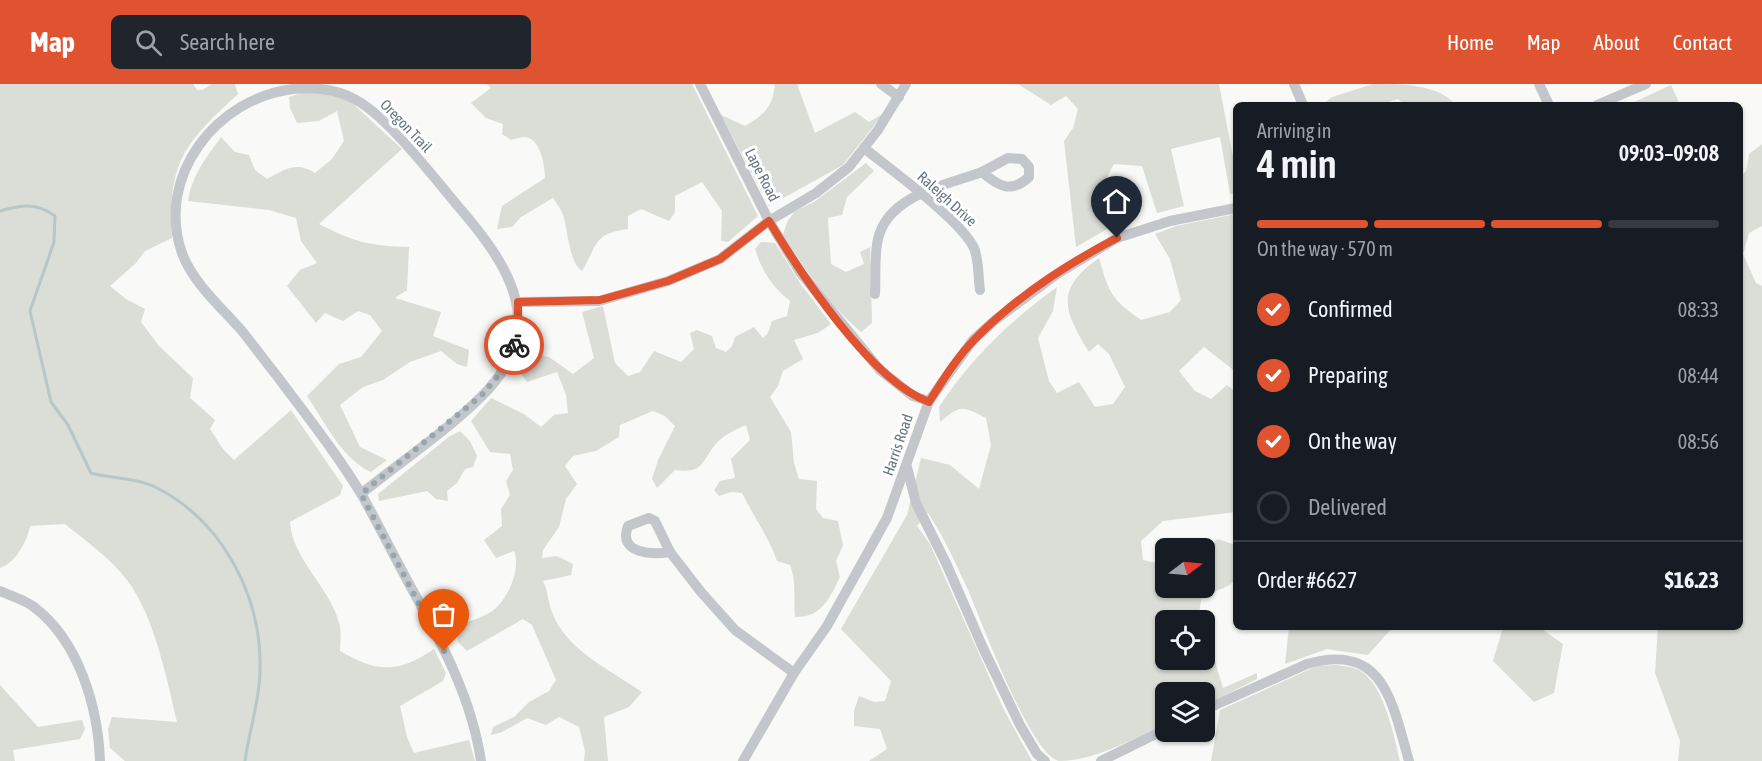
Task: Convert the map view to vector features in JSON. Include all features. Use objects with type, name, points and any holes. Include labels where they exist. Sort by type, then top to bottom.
[{"type":"street","name":"Lape Road","points":[[700,84],[769,221],[800,272],[880,370],[913,396],[929,402]]},
{"type":"street","points":[[881,84],[899,97]]},
{"type":"street","points":[[518,302],[600,300],[668,281],[720,259],[769,221],[816,193],[849,166],[864,148],[906,84]]},
{"type":"street","points":[[1294,84],[1302,102]]},
{"type":"street","points":[[1539,84],[1548,102]]},
{"type":"street","points":[[1604,102],[1646,84]]},
{"type":"street","name":"Oregon Trail","points":[[361,494],[489,387],[503,370],[515,343],[518,302],[501,259],[375,112],[341,90],[309,87],[271,92],[240,106],[213,128],[183,168],[176,210],[182,254],[201,286],[278,377],[361,494],[434,630],[463,692],[476,729],[481,761]]},
{"type":"street","name":"Raleigh Drive","points":[[864,148],[921,193],[968,236],[975,251],[980,290]]},
{"type":"street","points":[[876,294],[877,241],[891,215],[921,193],[982,172]]},
{"type":"street","name":"Harris Road","points":[[743,761],[794,673],[827,626],[887,518],[929,402],[973,340],[994,321],[1095,250],[1139,229],[1233,209]]},
{"type":"street","points":[[907,467],[916,503],[946,563],[983,648],[1020,725],[1036,754],[1045,761]]},
{"type":"street","points":[[670,552],[735,630],[794,673]]},
{"type":"street","points":[[0,591],[33,606],[57,631],[88,683],[99,737],[100,761]]},
{"type":"street","points":[[1215,705],[1307,664],[1323,659],[1347,658],[1365,666],[1381,679],[1393,704],[1409,761]]},
{"type":"street","points":[[1101,761],[1155,734]]},
{"type":"shaded area","points":[[0,84],[193,84],[197,90],[202,90],[212,84],[235,84],[238,94],[204,127],[183,157],[173,191],[172,238],[145,251],[136,263],[110,286],[126,299],[145,309],[141,322],[159,346],[193,378],[190,398],[215,420],[210,429],[223,449],[234,460],[291,410],[343,486],[340,495],[290,522],[297,548],[334,610],[339,623],[340,651],[365,663],[388,667],[410,663],[434,649],[446,673],[443,681],[400,706],[407,737],[414,753],[469,740],[475,761],[125,761],[110,748],[108,729],[112,717],[177,722],[152,629],[136,594],[113,564],[65,524],[30,526],[20,551],[0,568]]},
{"type":"shaded area","points":[[487,84],[692,84],[758,216],[728,242],[721,241],[722,211],[702,182],[675,196],[675,212],[669,221],[641,209],[628,216],[628,229],[616,231],[602,238],[582,271],[574,261],[563,215],[553,198],[521,217],[512,227],[497,229],[502,206],[545,178],[545,173],[541,154],[535,143],[525,137],[511,140],[502,134],[503,124],[486,118],[471,103],[491,88]]},
{"type":"shaded area","points":[[775,84],[797,84],[815,133],[855,112],[869,122],[884,113],[843,165],[769,206],[721,115],[745,126],[766,110],[772,99]]},
{"type":"shaded area","points":[[1018,84],[1219,84],[1233,156],[1233,194],[1230,194],[1220,137],[1171,149],[1184,206],[1157,213],[1142,166],[1114,164],[1095,199],[1109,228],[1076,247],[1064,141],[1073,128],[1078,109],[1066,96],[1051,105]]},
{"type":"shaded area","points":[[1373,84],[1407,85],[1430,89],[1452,102],[1402,102],[1398,99],[1388,102],[1326,102],[1332,97]]},
{"type":"shaded area","points":[[1671,85],[1679,102],[1634,102]]},
{"type":"shaded area","points":[[304,92],[322,92],[349,100],[402,149],[319,224],[362,242],[409,247],[407,290],[395,298],[441,312],[433,336],[469,350],[467,367],[457,364],[441,351],[410,362],[383,380],[363,387],[340,405],[360,447],[387,460],[371,472],[360,466],[342,449],[307,396],[339,364],[361,357],[382,331],[370,315],[358,311],[343,321],[325,313],[316,323],[287,286],[300,270],[317,263],[301,241],[296,218],[269,210],[188,201],[196,175],[221,137],[235,152],[249,155],[255,170],[267,179],[297,167],[309,169],[315,173],[332,159],[344,141],[337,111],[319,121],[297,123],[290,108],[289,97]]},
{"type":"shaded area","points":[[1762,144],[1762,226],[1749,233],[1743,254],[1743,174],[1746,171],[1749,154]]},
{"type":"shaded area","points":[[866,163],[874,171],[847,197],[842,215],[828,218],[831,264],[846,272],[864,264],[860,252],[870,247],[872,323],[861,332],[818,286],[783,235],[787,222],[795,211],[814,202]]},
{"type":"shaded area","points":[[1233,215],[1233,370],[1204,347],[1179,371],[1195,391],[1211,399],[1227,385],[1233,390],[1233,512],[1163,521],[1141,541],[1143,560],[1155,563],[1155,598],[1202,598],[1200,610],[1155,610],[1155,670],[1215,670],[1215,662],[1223,688],[1257,673],[1257,679],[1215,700],[1215,682],[1155,682],[1155,729],[1100,753],[1059,761],[1048,753],[1021,713],[959,570],[928,513],[917,526],[930,544],[1004,710],[1032,761],[869,761],[887,749],[880,729],[854,726],[854,711],[859,696],[874,702],[885,701],[891,681],[841,629],[907,515],[921,458],[950,465],[979,489],[991,445],[986,418],[962,409],[953,412],[940,422],[939,407],[964,372],[992,341],[1057,287],[1053,311],[1038,338],[1049,381],[1057,393],[1079,382],[1095,407],[1113,404],[1125,387],[1109,354],[1098,344],[1089,352],[1080,337],[1069,312],[1070,290],[1075,280],[1099,258],[1112,294],[1131,313],[1141,320],[1170,312],[1181,300],[1170,259],[1155,234],[1176,226]]},
{"type":"shaded area","points":[[761,242],[775,243],[800,283],[831,324],[818,333],[794,340],[803,359],[783,371],[778,386],[770,397],[791,432],[794,463],[799,479],[817,481],[816,509],[823,518],[838,521],[843,545],[836,561],[840,577],[832,592],[818,610],[812,614],[795,617],[794,584],[790,565],[777,561],[770,543],[742,493],[731,492],[719,496],[714,490],[720,481],[735,478],[731,459],[750,440],[746,425],[721,439],[699,467],[686,471],[675,470],[657,488],[652,479],[658,460],[675,426],[665,416],[653,411],[620,425],[619,437],[596,451],[573,456],[565,466],[577,484],[566,499],[559,527],[543,550],[542,558],[557,556],[573,564],[571,575],[543,581],[551,608],[567,637],[590,658],[642,692],[629,707],[604,717],[608,761],[584,761],[585,751],[579,727],[559,717],[546,725],[527,718],[502,732],[491,735],[493,727],[514,717],[529,702],[549,691],[556,680],[532,625],[523,619],[467,651],[458,642],[457,628],[488,614],[501,603],[509,589],[516,565],[514,551],[496,558],[484,540],[502,526],[501,509],[510,495],[506,481],[513,470],[510,454],[490,452],[471,421],[491,398],[524,414],[541,427],[554,415],[568,413],[566,395],[557,372],[527,382],[518,369],[523,352],[549,357],[573,374],[594,358],[582,312],[603,306],[615,363],[628,376],[640,372],[654,351],[681,362],[694,349],[690,333],[697,330],[712,336],[716,348],[726,352],[732,346],[735,337],[754,327],[763,338],[768,333],[772,321],[787,316],[790,301],[768,278],[761,264],[755,249]]},
{"type":"shaded area","points":[[1743,254],[1756,283],[1762,286],[1762,761],[1678,761],[1680,741],[1655,673],[1658,630],[1743,630]]},
{"type":"shaded area","points":[[460,431],[470,441],[477,456],[473,467],[465,469],[457,483],[447,491],[448,501],[436,499],[427,491],[379,501],[378,494],[450,436]]},
{"type":"shaded area","points":[[1218,539],[1233,544],[1233,581],[1215,591],[1215,541]]},
{"type":"shaded area","points":[[1289,630],[1390,630],[1368,655],[1327,649],[1285,664]]},
{"type":"shaded area","points":[[1502,630],[1543,630],[1563,644],[1554,693],[1534,702],[1493,661]]},
{"type":"shaded area","points":[[1336,665],[1354,668],[1373,683],[1386,708],[1400,761],[1211,761],[1220,710],[1317,666]]},
{"type":"shaded area","points":[[0,685],[38,727],[82,720],[85,729],[80,739],[13,750],[15,761],[0,761]]},
{"type":"waterway","points":[[0,211],[28,206],[41,208],[55,216],[54,242],[30,311],[51,402],[68,425],[91,473],[146,483],[177,500],[199,518],[218,539],[245,588],[254,615],[259,642],[260,670],[245,761]]},
{"type":"way so far","points":[[444,651],[361,494],[482,395],[503,370],[514,345]]},
{"type":"route","points":[[514,345],[518,325],[518,302],[600,300],[668,281],[720,259],[769,221],[800,272],[880,370],[913,396],[929,402],[973,340],[994,321],[1057,274],[1117,238]]}]
